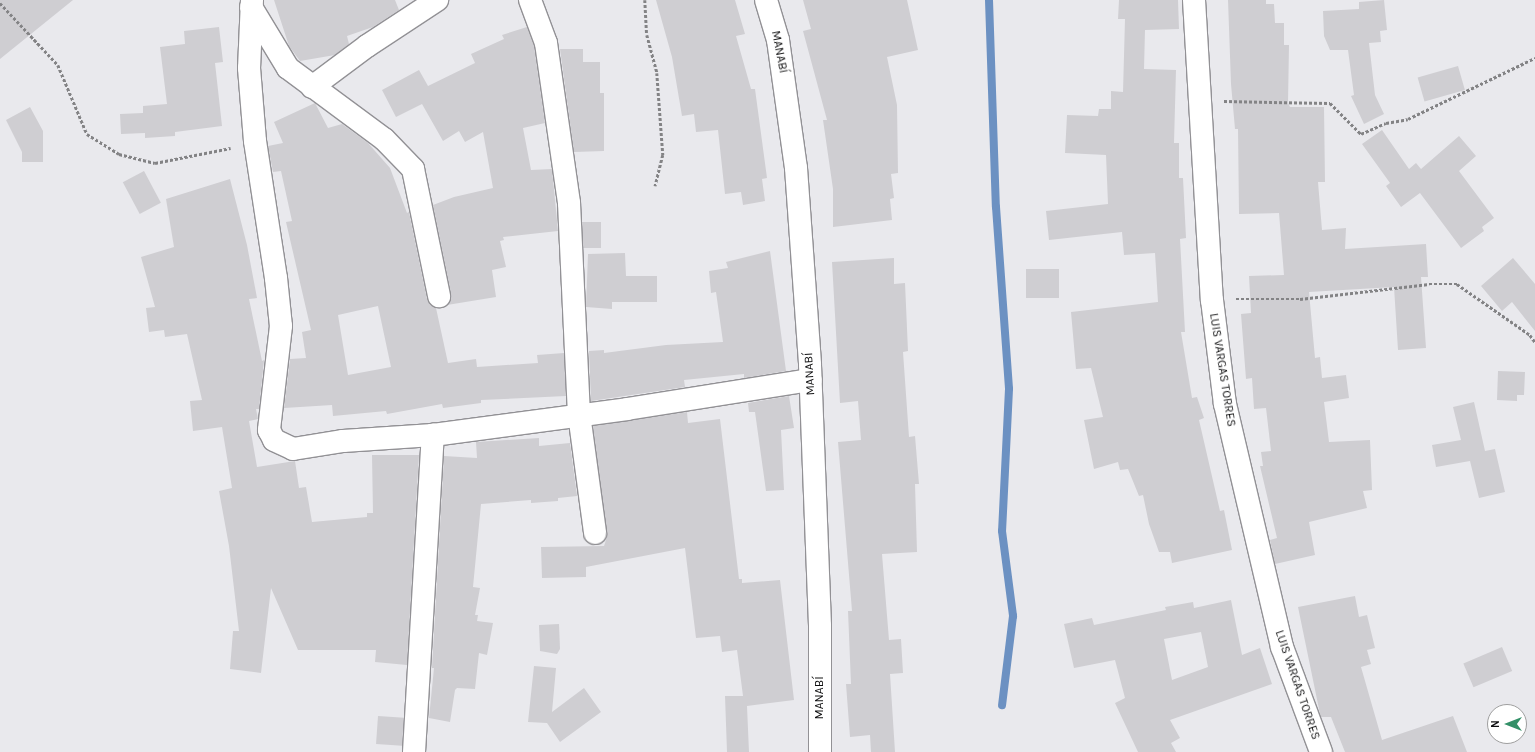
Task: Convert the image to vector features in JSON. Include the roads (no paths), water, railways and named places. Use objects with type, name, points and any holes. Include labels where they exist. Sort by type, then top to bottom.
[{"type":"street","points":[[312,87],[366,46],[437,0]]},
{"type":"street","points":[[530,0],[546,43],[569,203],[579,414],[595,533]]},
{"type":"street","name":"MANABÍ","points":[[766,0],[778,40],[796,168],[811,380],[820,626],[820,752]]},
{"type":"street","name":"LUIS VARGAS TORRES","points":[[1194,0],[1202,103],[1212,300],[1225,404],[1282,647],[1321,752]]},
{"type":"street","points":[[251,4],[288,68],[384,139],[413,169],[439,296]]},
{"type":"street","points":[[251,4],[249,68],[255,141],[276,278],[281,326],[279,360],[269,430],[274,440],[292,449],[343,441],[433,435],[811,380]]},
{"type":"street","points":[[414,752],[433,435]]},
{"type":"waterway","points":[[989,0],[996,207],[1009,389],[1002,531],[1013,616],[1002,705]]}]
